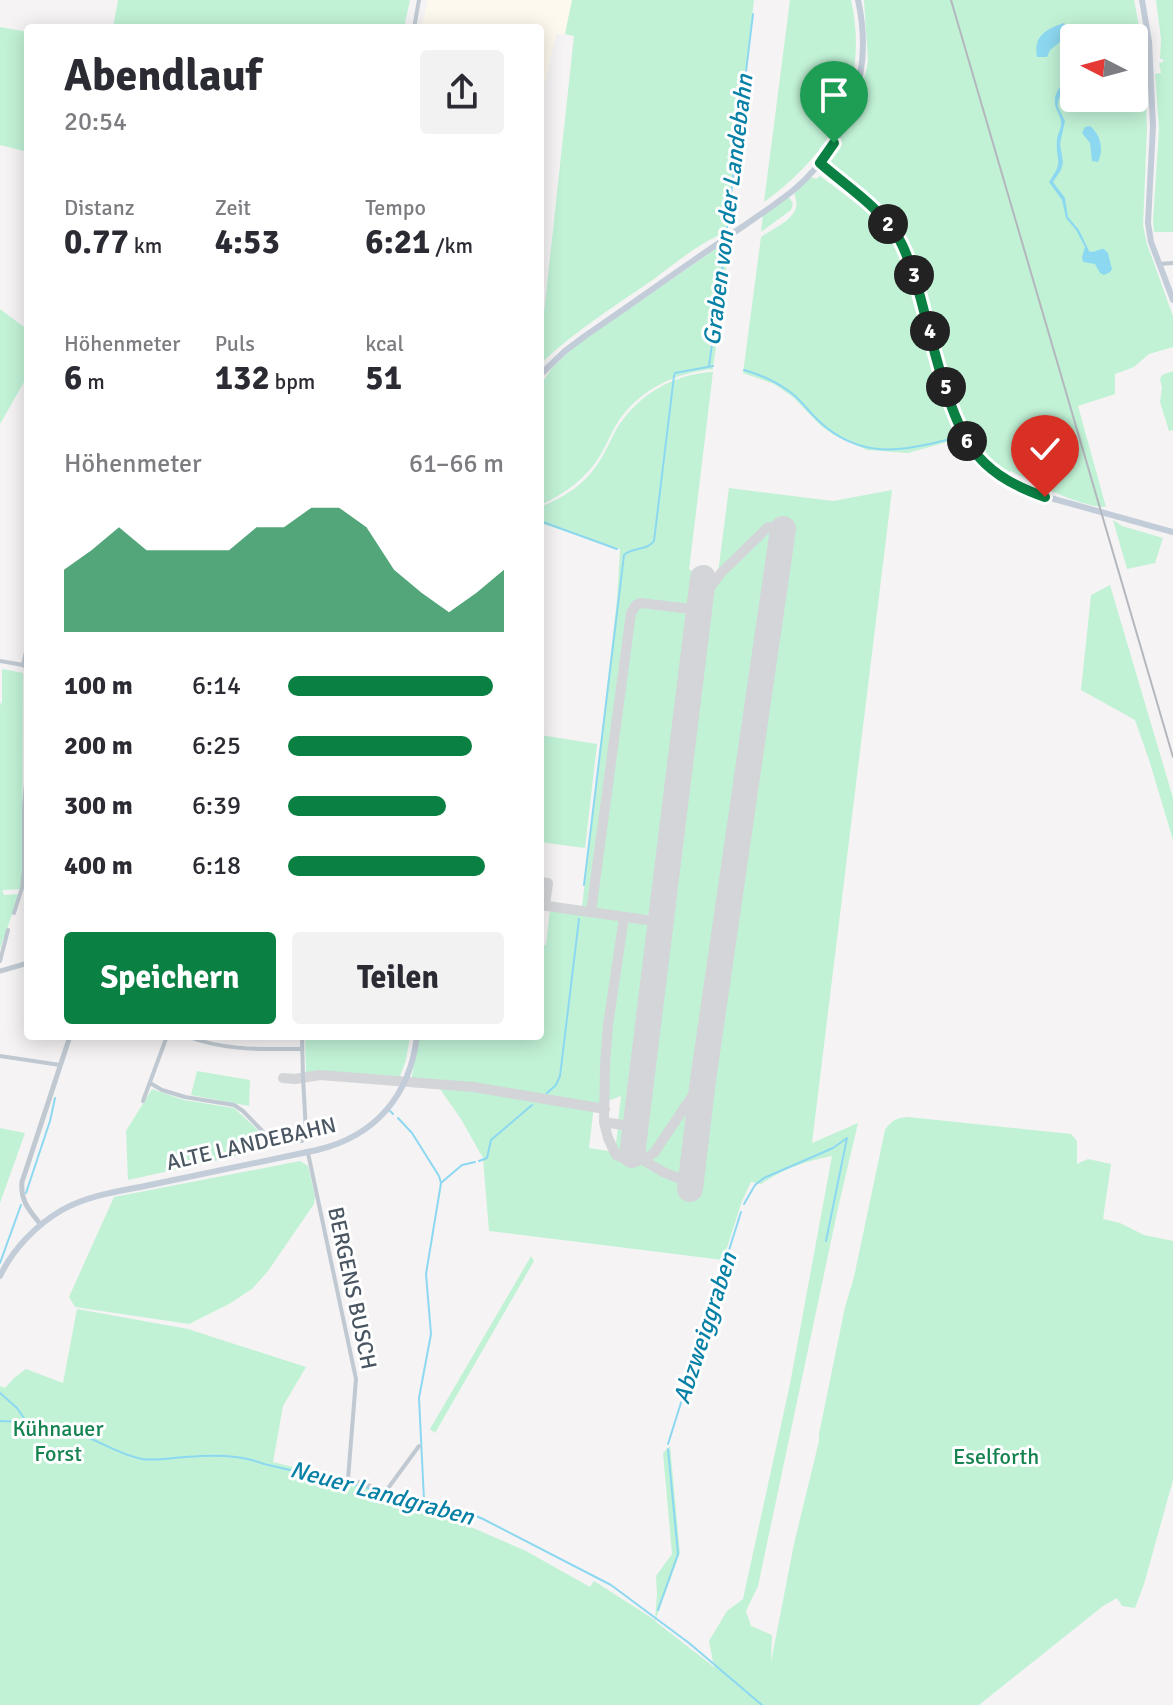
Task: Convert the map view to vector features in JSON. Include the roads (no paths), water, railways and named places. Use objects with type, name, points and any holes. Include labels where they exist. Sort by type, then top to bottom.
[{"type":"main road","points":[[544,371],[575,343],[795,188],[820,163],[844,127],[858,88],[863,40],[858,0]]},
{"type":"main road","points":[[1142,0],[1149,41],[1153,126],[1148,215],[1150,236],[1173,300]]},
{"type":"main road","points":[[820,163],[885,220],[899,238],[911,265],[954,414],[978,457],[1004,479],[1036,494],[1173,532]]},
{"type":"main road","name":"ALTE LANDEBAHN","points":[[0,1276],[16,1250],[41,1225],[67,1207],[96,1197],[308,1153],[347,1140],[384,1113],[397,1096],[408,1077],[416,1040]]},
{"type":"street","points":[[415,24],[419,0]]},
{"type":"street","points":[[1159,264],[1173,263]]},
{"type":"street","points":[[0,661],[24,667]]},
{"type":"street","points":[[14,913],[24,891]]},
{"type":"street","points":[[0,961],[8,930]]},
{"type":"street","points":[[0,971],[24,964]]},
{"type":"street","points":[[41,1225],[26,1205],[21,1190],[35,1130],[69,1040]]},
{"type":"street","points":[[143,1101],[166,1040]]},
{"type":"street","points":[[198,1040],[243,1049],[303,1049]]},
{"type":"street","points":[[150,1083],[185,1097],[234,1105],[270,1139],[299,1142],[305,1139],[306,1131],[302,1040]]},
{"type":"street","points":[[0,1056],[60,1065]]},
{"type":"street","name":"BERGENS BUSCH","points":[[308,1153],[356,1379],[348,1479],[386,1491],[419,1446]]},
{"type":"water","points":[[1060,25],[1060,42],[1047,57],[1037,57],[1037,43],[1047,31]]},
{"type":"water","points":[[1060,87],[1058,107],[1065,121],[1060,144],[1063,162],[1053,182],[1065,198],[1068,217],[1079,230],[1089,251],[1104,249],[1108,253],[1112,269],[1104,275],[1095,264],[1083,262],[1085,247],[1066,218],[1062,200],[1049,182],[1058,164],[1057,140],[1061,124],[1055,104]]},
{"type":"water","points":[[1090,126],[1100,143],[1098,162],[1092,161],[1090,143],[1082,133],[1085,127]]},
{"type":"waterway","name":"Graben von der Landebahn","points":[[726,236],[753,14]]},
{"type":"waterway","name":"Graben von der Landebahn","points":[[709,366],[726,242]]},
{"type":"waterway","name":"Graben von der Landebahn","points":[[584,885],[624,555],[654,541],[675,373],[713,366]]},
{"type":"waterway","points":[[744,370],[788,391],[820,422],[850,442],[866,447],[898,449],[950,439]]},
{"type":"waterway","points":[[544,522],[617,549]]},
{"type":"waterway","name":"Graben von der Landebahn","points":[[547,1093],[560,1076],[579,919]]},
{"type":"waterway","points":[[26,1193],[55,1098]]},
{"type":"waterway","name":"Graben von der Landebahn","points":[[479,1161],[487,1158],[491,1140],[532,1105]]},
{"type":"waterway","points":[[390,1111],[393,1114]]},
{"type":"waterway","points":[[398,1118],[412,1133],[441,1183],[426,1274],[431,1334],[419,1398],[424,1500]]},
{"type":"waterway","name":"Abzweiggraben","points":[[744,1204],[755,1185],[764,1178],[833,1148],[847,1138],[826,1241]]},
{"type":"waterway","name":"Graben von der Landebahn","points":[[442,1182],[462,1165],[475,1162]]},
{"type":"waterway","points":[[0,1263],[21,1205]]},
{"type":"waterway","name":"Abzweiggraben","points":[[668,1444],[741,1212]]},
{"type":"waterway","points":[[0,1393],[26,1421]]},
{"type":"waterway","name":"Neuer Landgraben","points":[[0,1421],[63,1429],[142,1459],[245,1458],[459,1509],[611,1585],[689,1643],[762,1705]]},
{"type":"waterway","name":"Abzweiggraben","points":[[658,1610],[678,1554],[668,1449]]},
{"type":"railway","points":[[951,0],[1173,757]]},
{"type":"park label","name":"Kühnauer Forst","points":[[58,1440]]},
{"type":"park label","name":"Eselforth","points":[[996,1456]]}]
